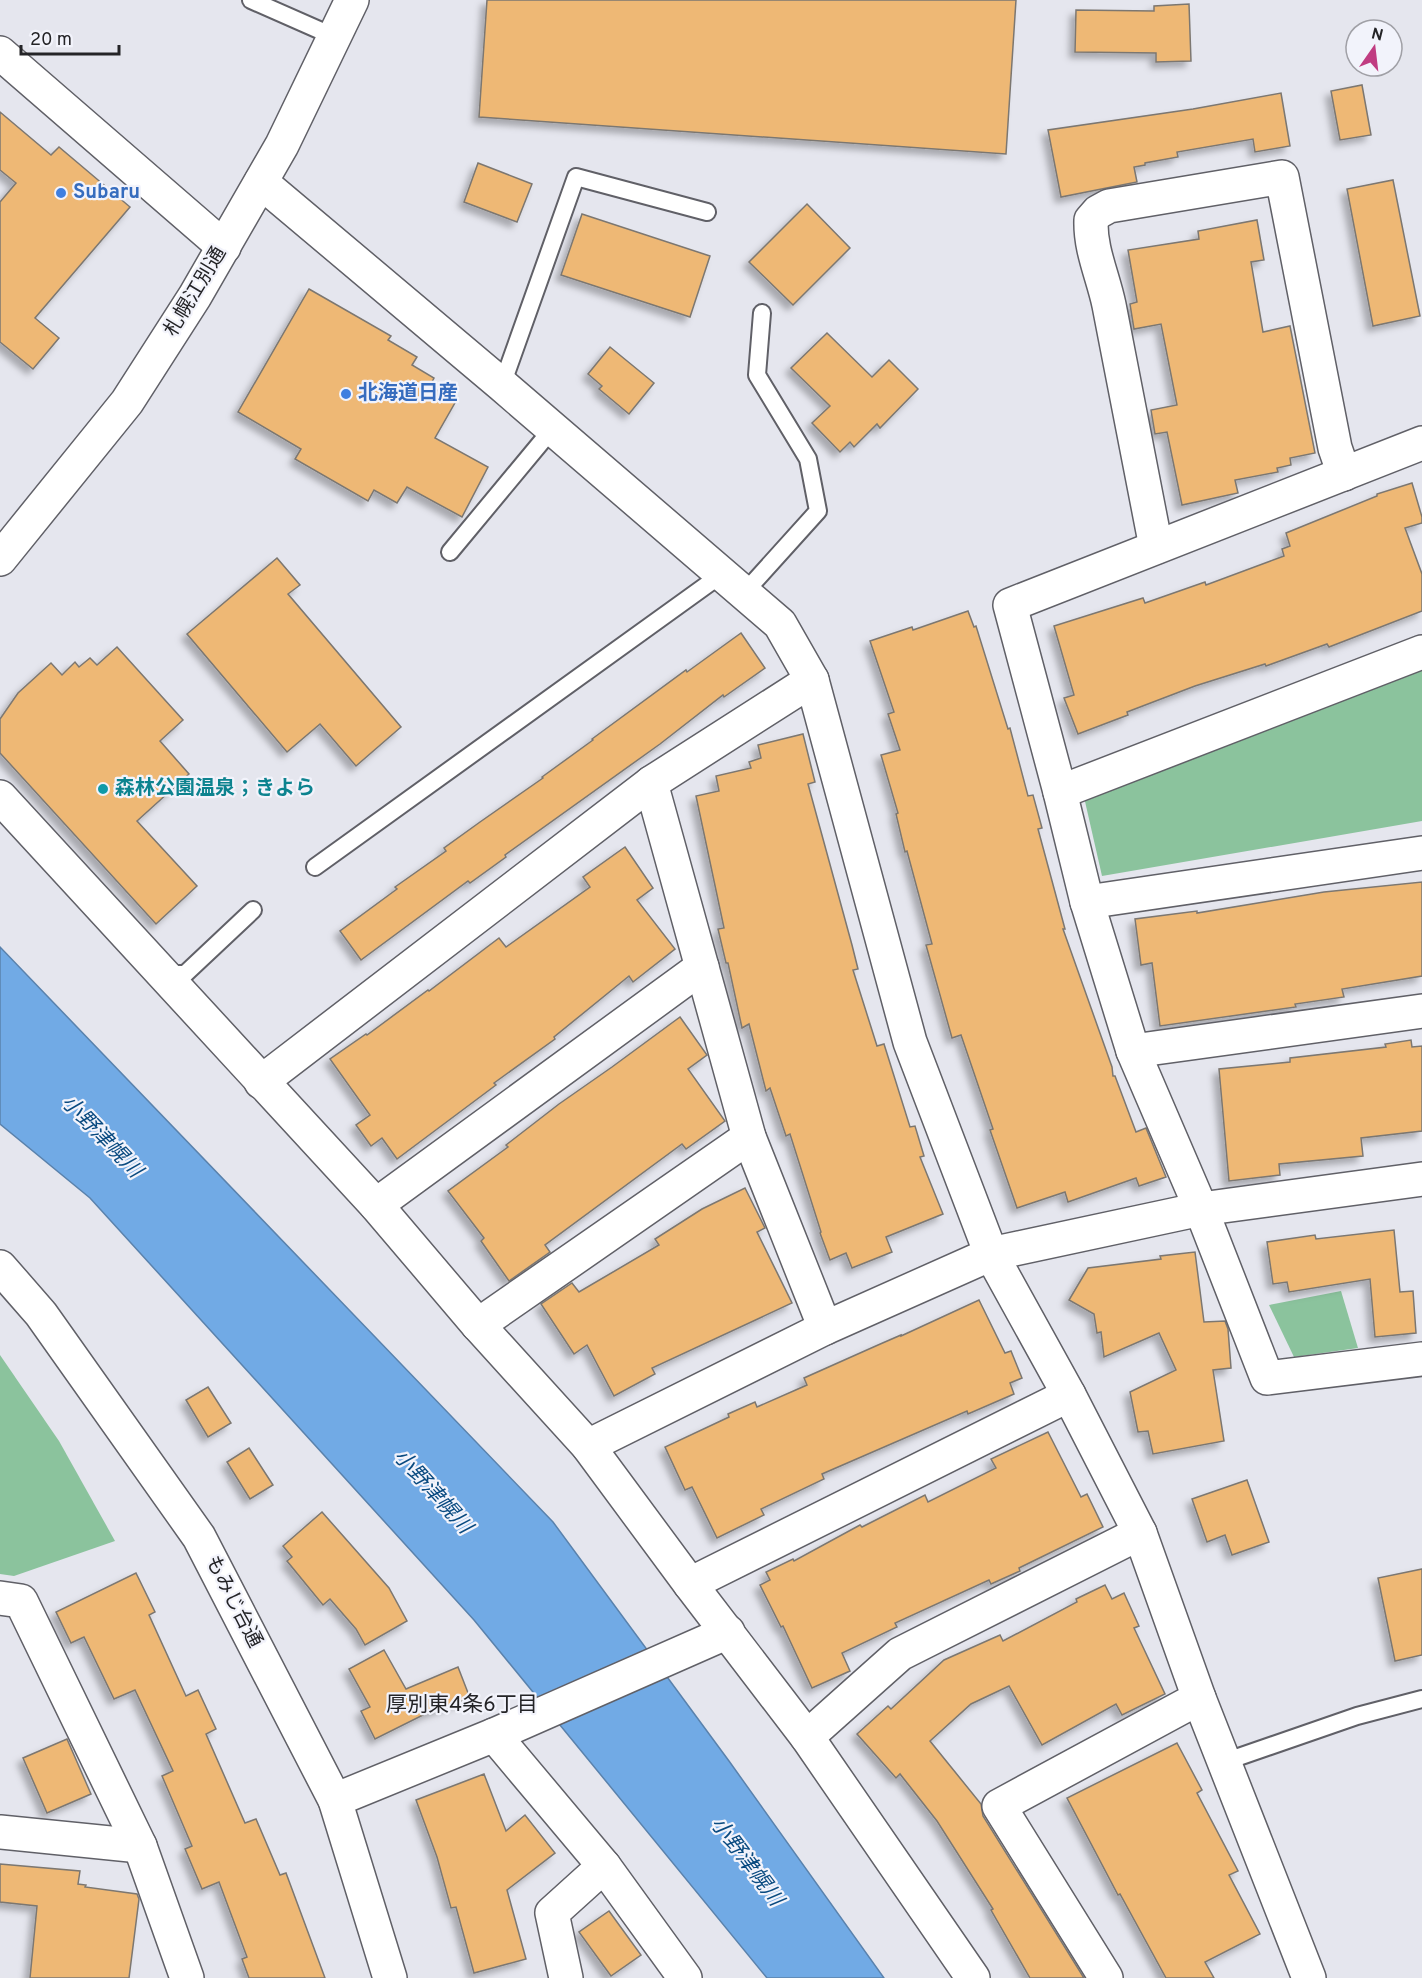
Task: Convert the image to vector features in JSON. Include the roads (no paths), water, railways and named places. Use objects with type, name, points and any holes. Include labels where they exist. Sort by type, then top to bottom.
[{"type":"main road","name":"札幌江別通","points":[[0,559],[127,402],[195,296],[282,145],[352,0]]},
{"type":"main road","points":[[0,53],[224,247]]},
{"type":"main road","points":[[1156,548],[1108,300],[1090,234],[1091,220],[1098,212],[1109,206],[1282,177],[1335,448],[1344,474]]},
{"type":"main road","points":[[261,182],[553,428],[780,624],[812,680],[910,1042],[991,1254],[1069,1395],[1140,1533],[1199,1698],[1309,1978]]},
{"type":"main road","points":[[1422,443],[1010,605],[1087,902],[1133,1051],[1201,1209],[1268,1378],[1422,1359]]},
{"type":"main road","points":[[1060,792],[1422,652]]},
{"type":"main road","points":[[261,1082],[651,783],[812,680]]},
{"type":"main road","points":[[651,783],[749,1137],[825,1328]]},
{"type":"main road","points":[[0,797],[375,1205],[478,1325],[588,1446],[807,1737],[973,1978]]},
{"type":"main road","points":[[1087,902],[1422,853]]},
{"type":"main road","points":[[375,1205],[702,967]]},
{"type":"main road","points":[[1133,1051],[1422,1011]]},
{"type":"main road","points":[[478,1325],[749,1137]]},
{"type":"main road","points":[[588,1446],[825,1328],[991,1254],[1201,1209],[1422,1179]]},
{"type":"main road","name":"もみじ台通","points":[[0,1267],[41,1314],[199,1537],[335,1800],[390,1978]]},
{"type":"main road","points":[[690,1584],[1069,1395]]},
{"type":"main road","points":[[807,1737],[900,1654],[1140,1533]]},
{"type":"main road","points":[[0,1598],[21,1601],[140,1846],[187,1978]]},
{"type":"main road","points":[[335,1800],[494,1735],[728,1632]]},
{"type":"main road","points":[[1106,1978],[999,1806],[1199,1698]]},
{"type":"main road","points":[[494,1735],[604,1866],[685,1978]]},
{"type":"main road","points":[[0,1832],[140,1846]]},
{"type":"main road","points":[[566,1978],[552,1913],[604,1866]]},
{"type":"lane","points":[[251,0],[335,37]]},
{"type":"lane","points":[[502,385],[576,177],[707,212]]},
{"type":"lane","points":[[315,867],[733,584],[818,511],[808,459],[757,375],[762,313]]},
{"type":"lane","points":[[450,552],[553,428]]},
{"type":"lane","points":[[155,966],[176,974],[185,974],[254,910]]},
{"type":"lane","points":[[1224,1762],[1357,1716],[1422,1699]]},
{"type":"water","name":"小野津幌川","points":[[0,947],[553,1522],[729,1761],[884,1978],[767,1978],[474,1620],[90,1198],[0,1124]]},
{"type":"place","name":"Subaru","points":[[61,193]]},
{"type":"place","name":"北海道日産","points":[[346,394]]},
{"type":"place","name":"森林公園温泉；きよら","points":[[103,789]]},
{"type":"district","name":"厚別東4条6丁目","points":[[462,1705]]}]
